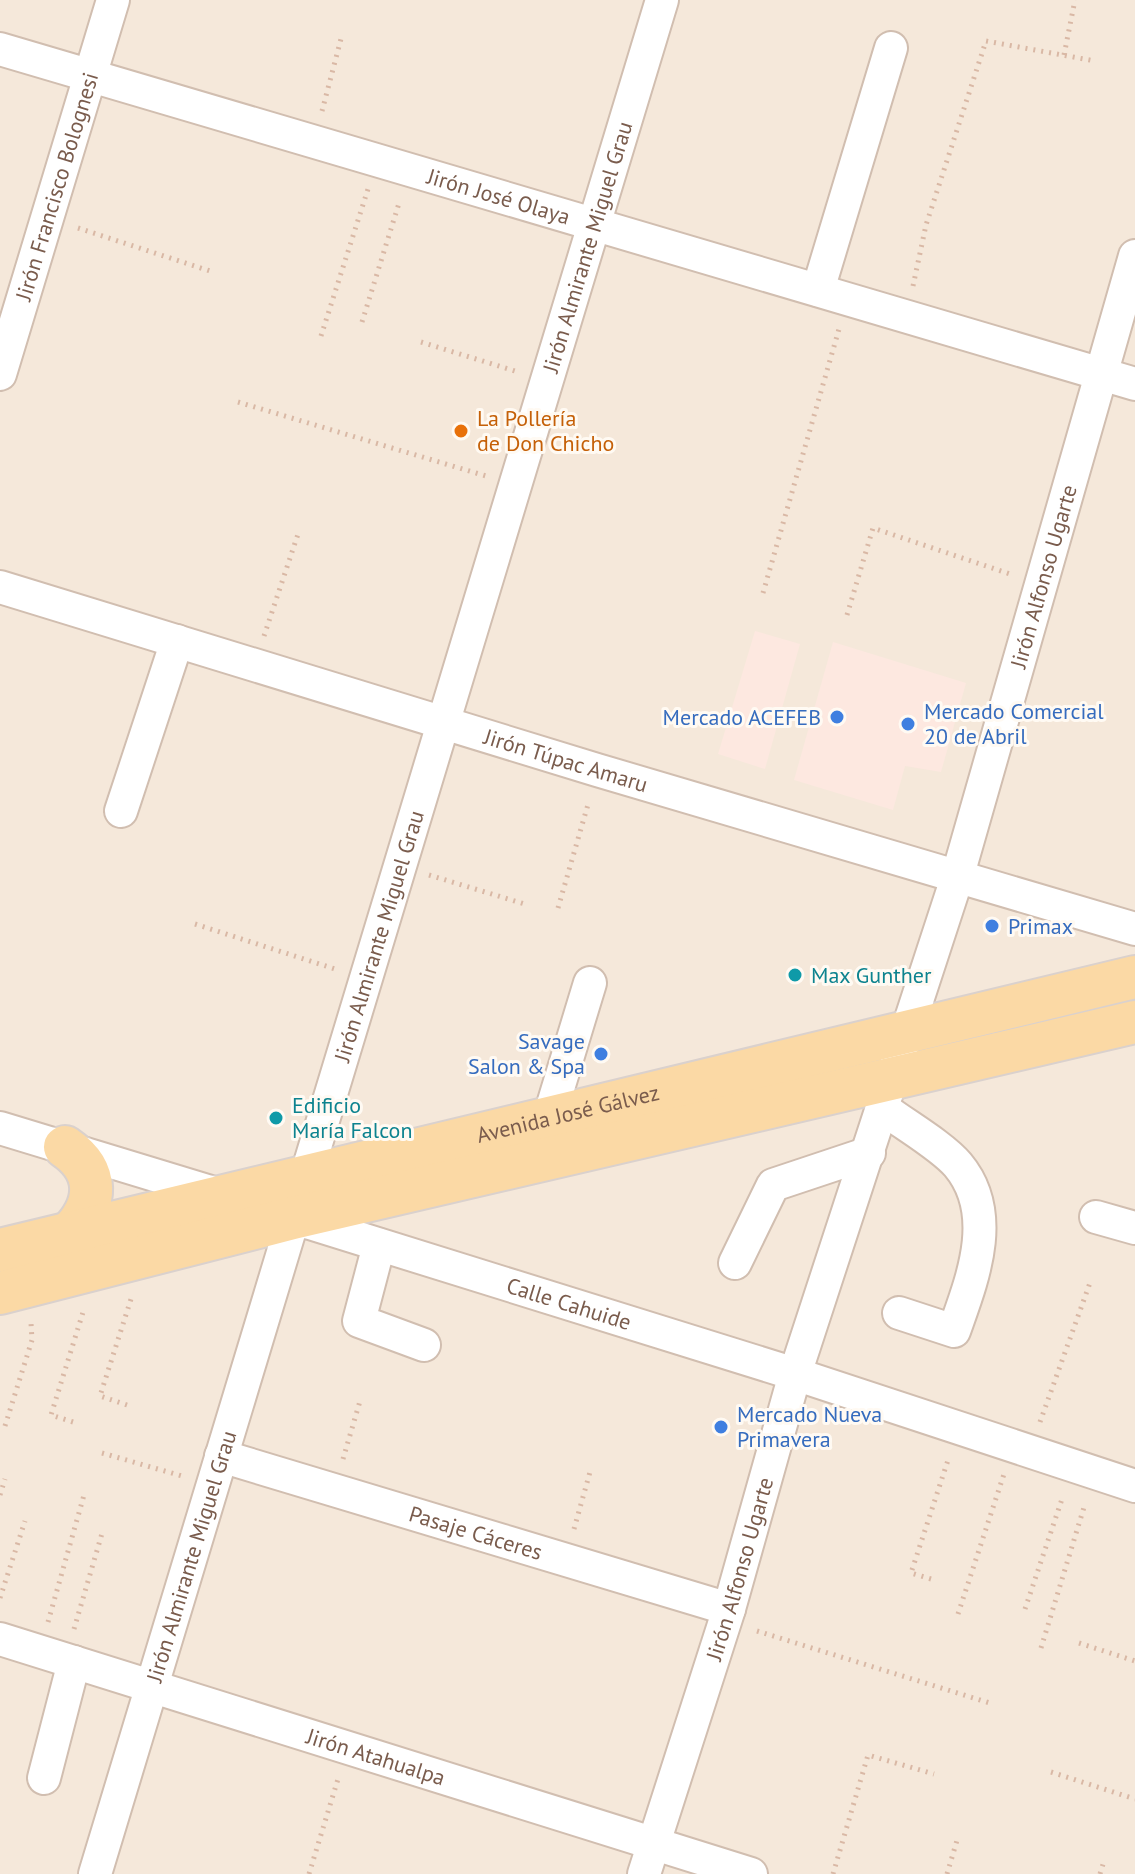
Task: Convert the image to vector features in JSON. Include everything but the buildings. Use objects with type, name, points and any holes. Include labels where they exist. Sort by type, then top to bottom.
[{"type":"main road","name":"Avenida José Gálvez","points":[[0,1250],[1135,977]]},
{"type":"main road","name":"Avenida José Gálvez","points":[[15,1289],[293,1218],[889,1094],[1135,1022]]},
{"type":"main road","points":[[65,1147],[86,1165],[91,1192],[83,1219],[70,1233]]},
{"type":"street","name":"Jirón Francisco Bolognesi","points":[[0,374],[113,0]]},
{"type":"street","name":"Jirón Almirante Miguel Grau","points":[[95,1874],[662,0]]},
{"type":"street","points":[[833,295],[891,48]]},
{"type":"street","name":"Jirón José Olaya","points":[[0,49],[1135,384]]},
{"type":"street","name":"Jirón Alfonso Ugarte","points":[[649,1859],[727,1615],[795,1374],[889,1094],[957,878],[1135,256]]},
{"type":"street","name":"Jirón Túpac Amaru","points":[[0,587],[597,770],[1135,929]]},
{"type":"street","points":[[121,811],[177,641]]},
{"type":"street","points":[[549,1118],[590,983]]},
{"type":"street","points":[[889,1094],[958,1165],[971,1191],[980,1227],[978,1264],[954,1331],[899,1313]]},
{"type":"street","name":"Calle Cahuide","points":[[0,1128],[795,1374],[1135,1486]]},
{"type":"street","points":[[735,1263],[773,1185],[869,1153]]},
{"type":"street","points":[[1096,1217],[1135,1228]]},
{"type":"street","points":[[379,1245],[359,1321],[424,1345]]},
{"type":"street","name":"Pasaje Cáceres","points":[[217,1470],[334,1490],[727,1615]]},
{"type":"street","name":"Jirón Atahualpa","points":[[0,1639],[346,1750],[649,1859],[751,1874]]},
{"type":"street","points":[[44,1778],[60,1658]]},
{"type":"path","points":[[1064,55],[1075,0]]},
{"type":"path","points":[[314,141],[342,35]]},
{"type":"path","points":[[907,316],[926,225],[986,41],[1095,61]]},
{"type":"path","points":[[321,336],[377,160]]},
{"type":"path","points":[[362,322],[409,169]]},
{"type":"path","points":[[47,218],[210,271]]},
{"type":"path","points":[[763,593],[833,295]]},
{"type":"path","points":[[421,342],[547,381]]},
{"type":"path","points":[[238,402],[515,485]]},
{"type":"path","points":[[847,615],[873,528],[1041,584]]},
{"type":"path","points":[[255,665],[299,531]]},
{"type":"path","points":[[558,908],[597,770]]},
{"type":"path","points":[[399,866],[528,905]]},
{"type":"path","points":[[195,924],[365,979]]},
{"type":"path","points":[[127,1405],[100,1396],[144,1256]]},
{"type":"path","points":[[73,1422],[51,1415],[97,1268]]},
{"type":"path","points":[[958,1614],[1021,1449],[1091,1280]]},
{"type":"path","points":[[5,1426],[32,1340],[15,1289]]},
{"type":"path","points":[[334,1490],[360,1401]]},
{"type":"path","points":[[931,1579],[911,1573],[958,1428]]},
{"type":"path","points":[[102,1453],[217,1470]]},
{"type":"path","points":[[1025,1609],[1084,1469]]},
{"type":"path","points":[[1041,1648],[1084,1469]]},
{"type":"path","points":[[565,1561],[590,1472]]},
{"type":"path","points":[[0,1495],[5,1479]]},
{"type":"path","points":[[60,1658],[84,1495]]},
{"type":"path","points":[[0,1598],[25,1521]]},
{"type":"path","points":[[60,1658],[103,1530]]},
{"type":"path","points":[[727,1615],[993,1704]]},
{"type":"path","points":[[1079,1643],[1135,1661]]},
{"type":"path","points":[[309,1874],[346,1750]]},
{"type":"path","points":[[833,1874],[868,1755],[934,1774]]},
{"type":"path","points":[[1051,1772],[1135,1799]]},
{"type":"path","points":[[947,1874],[958,1837]]},
{"type":"path","points":[[1100,1874],[1104,1861]]},
{"type":"shaded area","points":[[0,0],[1135,0],[1135,1874],[0,1874]]},
{"type":"shaded area","points":[[755,631],[800,644],[765,769],[718,754]]},
{"type":"shaded area","name":"Mercado Comercial 20 de Abril","points":[[833,642],[966,683],[941,772],[905,766],[893,810],[794,780]]},
{"type":"place","name":"La Pollería de Don Chicho","points":[[461,431]]},
{"type":"place","name":"Mercado ACEFEB","points":[[837,717]]},
{"type":"place","name":"Mercado Comercial 20 de Abril","points":[[908,724]]},
{"type":"place","name":"Primax","points":[[992,926]]},
{"type":"place","name":"Max Gunther","points":[[795,975]]},
{"type":"place","name":"Savage Salon & Spa","points":[[601,1054]]},
{"type":"place","name":"Edificio María Falcon","points":[[276,1118]]},
{"type":"place","name":"Mercado Nueva Primavera","points":[[721,1427]]}]
